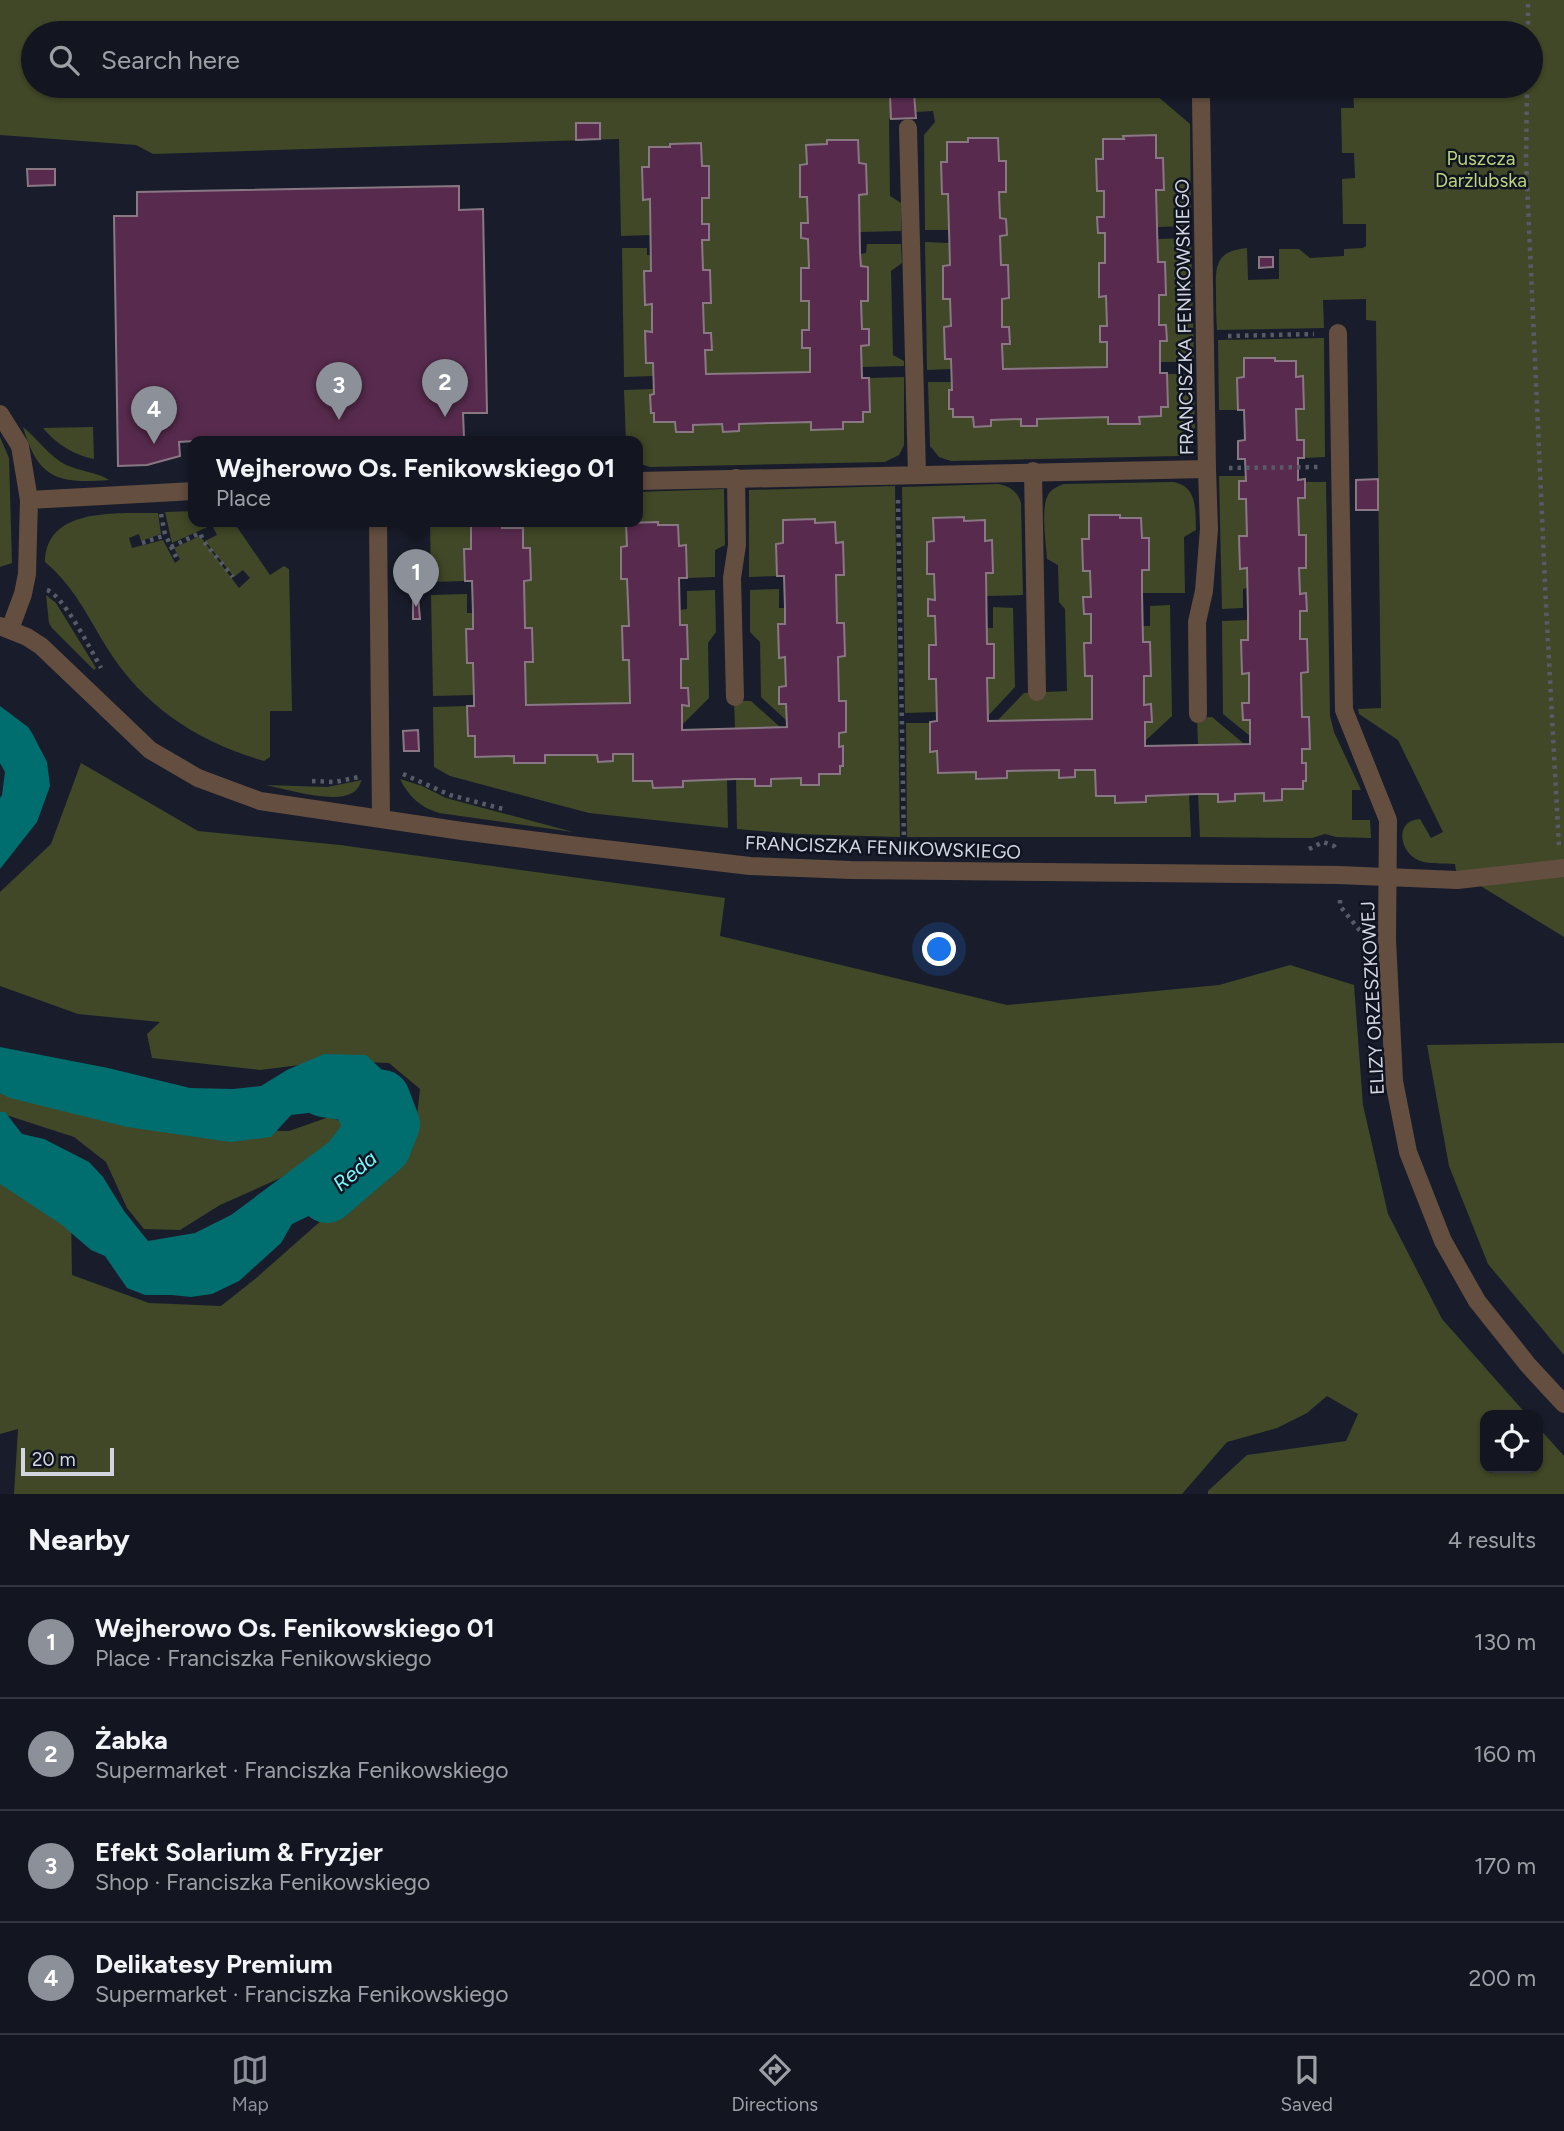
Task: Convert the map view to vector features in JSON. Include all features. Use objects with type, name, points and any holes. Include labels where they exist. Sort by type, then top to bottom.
[{"type":"street","name":"FRANCISZKA FENIKOWSKIEGO","points":[[643,481],[1207,469],[1201,99]]},
{"type":"street","points":[[908,128],[917,474]]},
{"type":"street","name":"ELIZY ORZESZKOWEJ","points":[[1338,333],[1344,710],[1388,820],[1387,940],[1394,1081],[1408,1152],[1443,1241],[1477,1301],[1528,1365],[1564,1404]]},
{"type":"street","name":"FRANCISZKA FENIKOWSKIEGO","points":[[0,414],[20,446],[29,500],[27,574],[24,587],[5,627],[41,646],[150,750],[198,778],[260,801],[557,844],[750,866],[905,871],[1339,875],[1457,880],[1562,868]]},
{"type":"street","points":[[1198,714],[1197,622],[1204,591],[1209,529],[1207,469]]},
{"type":"street","points":[[1033,471],[1037,692]]},
{"type":"street","points":[[735,697],[732,578],[737,545],[736,478]]},
{"type":"street","points":[[29,500],[188,491]]},
{"type":"street","points":[[378,527],[381,817]]},
{"type":"path","points":[[1528,0],[1528,21]]},
{"type":"path","points":[[1527,98],[1527,174],[1546,605],[1562,868]]},
{"type":"path","points":[[1206,336],[1338,333]]},
{"type":"path","points":[[1207,469],[1341,467]]},
{"type":"path","points":[[898,474],[904,844]]},
{"type":"path","points":[[160,492],[162,523],[178,561]]},
{"type":"path","points":[[170,547],[200,533],[204,542],[233,577]]},
{"type":"path","points":[[142,543],[166,535]]},
{"type":"path","points":[[24,587],[51,590],[63,602],[79,633],[110,677]]},
{"type":"path","points":[[299,781],[335,782],[380,774],[404,774],[450,795],[511,811]]},
{"type":"path","points":[[1307,850],[1323,842],[1334,846],[1341,855],[1340,905]]},
{"type":"green space","name":"Puszcza Darżlubska","points":[[0,0],[1564,0],[1564,937],[1456,871],[1455,864],[1425,862],[1411,855],[1403,843],[1403,830],[1406,825],[1420,819],[1431,838],[1443,832],[1398,740],[1359,714],[1358,709],[1381,708],[1376,321],[1366,320],[1366,299],[1323,300],[1324,328],[1217,330],[1216,320],[1217,266],[1229,252],[1247,248],[1248,280],[1279,279],[1279,249],[1299,249],[1310,258],[1344,256],[1344,249],[1366,246],[1366,224],[1343,224],[1342,179],[1355,178],[1354,153],[1342,153],[1341,108],[1354,108],[1354,98],[1543,98],[1543,21],[21,21],[21,98],[1160,98],[1190,124],[1191,226],[1157,227],[1156,190],[1164,189],[1163,158],[1156,158],[1156,135],[1104,139],[1097,191],[1104,191],[1104,217],[1097,217],[1098,233],[1105,233],[1105,263],[1099,264],[1099,296],[1106,296],[1107,326],[1100,326],[1100,342],[1107,342],[1107,367],[1003,369],[1002,344],[1010,344],[1002,327],[1002,299],[1009,298],[1008,266],[1001,265],[1000,236],[1007,235],[1006,219],[1000,218],[999,192],[1006,192],[1006,161],[999,161],[998,138],[968,138],[968,142],[947,142],[947,162],[941,163],[942,193],[948,194],[949,230],[925,230],[924,135],[935,122],[933,111],[916,112],[916,118],[889,119],[890,196],[901,203],[901,231],[860,232],[859,195],[867,194],[866,164],[859,163],[858,140],[827,140],[827,144],[806,145],[807,164],[800,165],[800,196],[807,197],[808,223],[801,223],[801,238],[808,239],[809,268],[801,268],[801,301],[809,301],[809,330],[802,348],[810,348],[810,372],[706,374],[705,350],[712,349],[711,333],[704,333],[703,303],[711,303],[710,270],[703,270],[702,240],[709,240],[709,224],[702,224],[702,198],[709,197],[709,166],[702,166],[701,143],[649,148],[644,200],[650,199],[651,235],[621,236],[619,139],[153,154],[136,145],[0,135]]},
{"type":"green space","points":[[1191,238],[1194,362],[1160,362],[1160,341],[1167,340],[1166,325],[1159,325],[1159,295],[1166,295],[1165,263],[1158,262],[1158,239]]},
{"type":"green space","points":[[925,242],[949,243],[950,265],[943,266],[943,298],[950,299],[951,326],[944,327],[945,358],[951,359],[952,369],[927,370]]},
{"type":"green space","points":[[867,244],[901,244],[902,263],[891,271],[893,355],[904,361],[904,366],[862,367],[861,346],[869,345],[862,329],[861,301],[868,301],[868,267],[861,266],[860,254],[866,253]]},
{"type":"green space","points":[[622,248],[647,248],[647,255],[651,255],[651,271],[644,271],[646,305],[652,304],[652,332],[645,332],[646,363],[653,363],[653,376],[624,377]]},
{"type":"green space","points":[[1324,338],[1325,457],[1304,458],[1304,440],[1297,440],[1296,409],[1304,409],[1302,376],[1296,377],[1296,361],[1244,358],[1244,377],[1237,378],[1238,410],[1219,410],[1218,340]]},
{"type":"green space","points":[[1167,374],[1194,374],[1195,435],[1191,446],[1180,456],[951,461],[939,457],[930,446],[928,382],[952,382],[949,409],[953,409],[953,417],[973,417],[974,427],[990,426],[991,420],[1021,419],[1021,426],[1036,426],[1037,419],[1108,417],[1109,424],[1139,424],[1139,417],[1161,416],[1161,407],[1168,406]]},
{"type":"green space","points":[[904,377],[904,445],[899,455],[885,462],[650,467],[643,465],[643,436],[626,436],[624,390],[653,389],[654,394],[650,395],[654,422],[675,422],[676,432],[693,432],[693,425],[722,424],[723,432],[739,431],[739,424],[811,422],[811,430],[843,422],[863,422],[863,412],[870,412],[869,378]]},
{"type":"green space","points":[[23,427],[66,465],[109,480],[76,481],[52,474],[43,468],[36,458]]},
{"type":"green space","points":[[93,427],[94,459],[66,448],[43,428]]},
{"type":"green space","points":[[0,437],[9,458],[12,563],[0,567]]},
{"type":"green space","points":[[1219,476],[1246,476],[1246,481],[1239,482],[1239,499],[1246,499],[1247,536],[1241,569],[1247,568],[1247,588],[1243,589],[1243,608],[1222,609]]},
{"type":"green space","points":[[1173,482],[1187,488],[1195,507],[1196,530],[1184,537],[1185,593],[1142,593],[1142,570],[1149,570],[1149,539],[1142,538],[1120,515],[1089,515],[1089,539],[1082,539],[1090,571],[1091,597],[1083,598],[1091,614],[1091,643],[1084,643],[1085,676],[1092,676],[1092,719],[997,721],[1024,693],[1067,691],[1065,609],[1059,602],[1058,565],[1047,559],[1044,519],[1048,495],[1064,484]]},
{"type":"green space","points":[[1305,482],[1326,482],[1330,716],[1334,732],[1361,790],[1352,790],[1352,820],[1370,820],[1371,838],[1325,834],[1312,838],[1200,837],[1198,794],[1264,793],[1265,801],[1281,800],[1282,789],[1303,789],[1303,781],[1306,780],[1306,763],[1302,763],[1302,749],[1310,749],[1302,717],[1301,673],[1308,672],[1307,640],[1300,639],[1300,611],[1307,610],[1306,594],[1300,594],[1299,568],[1306,567],[1306,536],[1299,535],[1298,498]]},
{"type":"green space","points":[[998,484],[1013,490],[1021,503],[1023,595],[986,596],[986,573],[993,573],[991,540],[985,541],[984,520],[964,521],[964,517],[933,518],[934,541],[927,542],[927,573],[934,574],[935,600],[928,600],[928,616],[935,616],[936,645],[929,646],[929,678],[936,679],[937,712],[905,713],[902,487]]},
{"type":"green space","points":[[895,486],[900,837],[737,829],[736,779],[755,779],[771,786],[771,779],[801,778],[801,785],[819,785],[819,774],[840,773],[843,747],[839,747],[839,733],[846,732],[846,701],[839,701],[838,657],[845,656],[844,623],[837,623],[836,575],[844,574],[843,543],[836,543],[835,523],[815,523],[777,544],[777,576],[749,577],[749,490]]},
{"type":"green space","points":[[724,489],[725,545],[715,550],[715,577],[687,578],[685,545],[679,546],[678,525],[643,524],[643,492]]},
{"type":"green space","points":[[188,511],[188,527],[208,527],[172,543],[165,512]]},
{"type":"green space","points":[[158,513],[161,534],[141,541],[139,534],[129,538],[132,548],[163,540],[175,563],[180,559],[174,548],[200,536],[239,588],[250,578],[243,570],[234,577],[205,541],[217,535],[213,527],[237,527],[270,575],[284,566],[289,569],[292,711],[270,711],[270,757],[264,761],[217,744],[175,720],[156,705],[122,669],[72,591],[45,562],[49,544],[58,531],[71,522],[106,514]]},
{"type":"green space","points":[[430,527],[471,527],[471,549],[464,549],[465,581],[431,582]]},
{"type":"green space","points":[[627,527],[627,546],[621,547],[621,578],[627,579],[629,626],[622,627],[623,660],[629,660],[630,703],[526,705],[525,662],[532,662],[531,628],[525,628],[524,581],[531,580],[530,549],[523,548],[523,528],[502,528]]},
{"type":"green space","points":[[779,589],[779,608],[785,608],[785,624],[778,625],[779,657],[785,657],[786,686],[780,704],[786,704],[787,721],[761,697],[760,642],[750,632],[750,590]]},
{"type":"green space","points":[[715,590],[716,632],[708,643],[709,698],[682,725],[682,705],[689,705],[688,689],[681,688],[681,659],[688,659],[687,625],[680,625],[680,610],[687,609],[687,591]]},
{"type":"green space","points":[[467,594],[467,613],[473,613],[473,629],[466,629],[467,663],[473,663],[474,695],[433,696],[431,595]]},
{"type":"green space","points":[[46,595],[56,603],[96,668],[94,670],[52,628]]},
{"type":"green space","points":[[1170,605],[1172,716],[1145,741],[1145,722],[1152,721],[1151,705],[1144,705],[1144,676],[1151,675],[1151,643],[1143,642],[1143,626],[1150,626],[1150,606]]},
{"type":"green space","points":[[993,607],[1013,608],[1015,687],[988,716],[987,678],[994,677],[994,645],[987,644],[987,628],[993,628]]},
{"type":"green space","points":[[1248,620],[1248,640],[1241,641],[1242,673],[1249,673],[1249,703],[1242,703],[1243,720],[1250,720],[1250,736],[1223,714],[1222,621]]},
{"type":"green space","points":[[734,701],[751,701],[780,727],[735,728]]},
{"type":"green space","points":[[467,706],[468,735],[475,736],[475,756],[514,756],[514,763],[545,763],[545,755],[597,755],[598,762],[613,761],[613,754],[633,754],[633,781],[652,781],[653,788],[683,787],[683,781],[727,780],[728,828],[589,813],[450,776],[434,767],[433,707]]},
{"type":"green space","points":[[1212,717],[1243,743],[1198,744],[1197,718]]},
{"type":"green space","points":[[906,723],[930,723],[930,751],[937,751],[938,773],[976,772],[977,779],[1006,778],[1007,771],[1059,770],[1060,778],[1075,777],[1075,770],[1095,770],[1096,796],[1115,796],[1116,803],[1146,802],[1146,796],[1189,795],[1191,837],[907,837]]},
{"type":"green space","points":[[81,763],[198,831],[340,845],[725,898],[720,936],[1007,1005],[1219,985],[1290,965],[1354,985],[1363,1105],[1388,1214],[1442,1319],[1523,1410],[1480,1410],[1480,1473],[1543,1473],[1543,1433],[1564,1456],[1564,1494],[1208,1494],[1208,1491],[1247,1455],[1346,1441],[1358,1414],[1327,1396],[1307,1413],[1277,1428],[1227,1442],[1182,1494],[14,1494],[18,1429],[0,1434],[0,1180],[71,1213],[72,1275],[149,1303],[221,1306],[331,1212],[395,1164],[416,1125],[420,1089],[389,1063],[332,1061],[260,1070],[152,1058],[147,1034],[160,1022],[78,1014],[0,986],[0,892],[51,844]]},
{"type":"green space","points":[[400,779],[446,798],[573,832],[439,813],[416,800]]},
{"type":"green space","points":[[362,780],[354,792],[334,797],[310,795],[265,785],[327,787]]},
{"type":"green space","points":[[1564,1043],[1564,1355],[1488,1264],[1449,1166],[1427,1045]]},
{"type":"green space","points":[[0,1093],[222,1130],[289,1131],[329,1117],[351,1125],[341,1151],[220,1205],[180,1230],[144,1229],[127,1208],[106,1162],[74,1137],[0,1113]]},
{"type":"water","points":[[0,706],[32,733],[47,762],[50,786],[37,822],[0,869],[0,798],[5,772],[0,763]]},
{"type":"water","points":[[0,1047],[108,1068],[190,1088],[233,1089],[261,1086],[287,1070],[324,1054],[366,1055],[397,1084],[388,1118],[383,1155],[368,1179],[319,1211],[292,1224],[281,1243],[239,1281],[212,1294],[191,1297],[145,1295],[127,1288],[105,1256],[91,1250],[62,1225],[0,1184],[0,1112],[5,1112],[22,1134],[44,1139],[89,1162],[103,1177],[124,1211],[148,1241],[195,1233],[231,1215],[329,1142],[341,1126],[334,1110],[291,1115],[271,1137],[230,1142],[127,1127],[10,1098],[0,1093]]},
{"type":"building","points":[[890,98],[914,98],[916,118],[891,119]]},
{"type":"building","points":[[576,123],[600,123],[600,139],[576,140]]},
{"type":"building","points":[[1156,135],[1156,158],[1163,158],[1164,190],[1156,190],[1158,262],[1165,262],[1166,295],[1159,295],[1159,325],[1166,325],[1167,341],[1160,341],[1160,373],[1167,373],[1168,407],[1161,407],[1161,416],[1139,417],[1140,424],[1108,424],[1108,417],[1037,419],[1037,426],[1021,426],[1021,419],[991,420],[991,426],[974,427],[973,417],[953,417],[953,409],[949,409],[949,390],[952,390],[951,359],[945,359],[944,327],[951,326],[950,299],[943,299],[943,266],[950,265],[948,194],[942,194],[941,162],[947,162],[947,142],[968,142],[968,138],[998,138],[999,161],[1006,161],[1006,192],[999,192],[1000,218],[1006,219],[1007,235],[1000,236],[1001,265],[1008,265],[1009,298],[1002,299],[1002,327],[1009,327],[1010,344],[1002,344],[1003,369],[1107,367],[1107,342],[1100,342],[1100,326],[1107,326],[1106,296],[1099,297],[1099,263],[1105,263],[1105,233],[1098,233],[1097,217],[1104,217],[1104,191],[1097,191],[1096,159],[1103,159],[1103,139]]},
{"type":"building","points":[[827,140],[858,140],[859,163],[866,164],[867,194],[859,195],[861,266],[868,267],[868,301],[861,301],[862,329],[869,329],[869,345],[861,346],[862,378],[869,378],[870,412],[863,412],[863,422],[843,422],[843,429],[811,430],[811,422],[739,424],[739,431],[723,432],[722,424],[693,425],[693,432],[676,432],[675,422],[654,422],[650,395],[654,394],[653,363],[646,363],[645,331],[652,332],[652,304],[645,305],[644,271],[651,271],[650,199],[643,200],[642,167],[649,167],[649,147],[701,143],[702,166],[709,166],[709,198],[702,198],[702,224],[709,224],[709,240],[702,240],[703,270],[710,270],[711,303],[703,303],[704,333],[711,333],[712,350],[705,350],[706,374],[810,372],[810,348],[802,348],[802,330],[809,330],[809,301],[801,301],[801,268],[809,268],[808,239],[801,238],[801,223],[808,223],[807,197],[800,197],[800,165],[807,164],[806,145],[827,144]]},
{"type":"building","points":[[27,169],[55,169],[55,185],[28,186]]},
{"type":"building","points":[[459,186],[459,210],[483,209],[487,413],[463,413],[464,436],[188,436],[188,441],[179,442],[180,456],[147,465],[118,466],[114,216],[137,216],[137,192]]},
{"type":"building","points":[[1259,257],[1273,257],[1273,267],[1259,268]]},
{"type":"building","points":[[1244,358],[1296,361],[1296,377],[1303,376],[1304,409],[1296,409],[1297,440],[1304,440],[1304,458],[1298,458],[1298,480],[1305,479],[1305,498],[1298,498],[1299,535],[1306,535],[1306,568],[1299,568],[1300,594],[1306,593],[1307,611],[1300,611],[1300,639],[1307,639],[1308,672],[1301,673],[1302,717],[1309,717],[1310,749],[1302,749],[1302,763],[1306,763],[1303,789],[1282,789],[1282,800],[1264,801],[1264,793],[1235,794],[1235,801],[1218,802],[1218,794],[1198,794],[1146,796],[1146,802],[1115,803],[1115,796],[1096,796],[1095,770],[1075,770],[1075,777],[1059,778],[1059,770],[1007,771],[1007,778],[976,779],[976,772],[938,773],[937,751],[930,752],[930,722],[937,721],[936,679],[929,679],[929,645],[936,645],[935,616],[928,616],[928,599],[935,600],[934,574],[927,574],[927,542],[934,541],[933,518],[964,517],[964,521],[985,520],[985,541],[992,540],[993,573],[986,573],[987,644],[994,644],[994,678],[987,678],[988,721],[1092,719],[1092,676],[1085,676],[1084,643],[1091,643],[1091,614],[1084,614],[1083,597],[1091,597],[1090,571],[1083,571],[1082,539],[1089,539],[1089,515],[1120,515],[1120,518],[1141,518],[1142,538],[1149,538],[1149,570],[1142,570],[1142,593],[1143,642],[1150,642],[1151,676],[1144,676],[1144,705],[1151,704],[1152,722],[1145,722],[1145,746],[1250,744],[1250,720],[1243,720],[1242,703],[1249,703],[1249,673],[1242,674],[1241,640],[1248,640],[1247,568],[1240,569],[1239,536],[1247,536],[1246,499],[1239,499],[1239,481],[1246,481],[1245,459],[1238,459],[1238,441],[1245,440],[1244,410],[1238,410],[1237,378],[1244,377]]},
{"type":"building","points":[[1378,479],[1378,510],[1356,510],[1356,480]]},
{"type":"building","points":[[815,519],[815,523],[835,522],[836,543],[843,542],[844,575],[836,575],[837,623],[844,623],[845,656],[838,657],[839,701],[846,701],[846,732],[839,733],[839,747],[843,746],[843,766],[840,766],[840,774],[819,774],[819,785],[801,785],[801,778],[771,779],[771,786],[755,786],[755,779],[736,779],[683,781],[683,787],[653,788],[652,781],[633,781],[633,754],[613,754],[613,761],[598,762],[597,755],[545,755],[545,763],[514,763],[514,756],[475,757],[475,736],[468,736],[467,706],[474,706],[473,663],[467,663],[466,629],[473,629],[472,581],[465,581],[464,549],[471,549],[471,527],[523,528],[523,548],[530,548],[531,580],[524,581],[525,628],[532,628],[533,662],[525,662],[526,705],[630,703],[629,660],[623,660],[622,626],[629,626],[627,579],[621,579],[621,547],[627,546],[626,527],[643,527],[643,522],[678,525],[679,546],[686,545],[687,578],[679,578],[680,625],[687,625],[688,659],[681,659],[681,688],[688,688],[689,706],[682,705],[682,730],[787,727],[786,704],[779,704],[779,687],[786,686],[785,657],[779,658],[778,624],[785,624],[784,576],[777,576],[776,544],[783,543],[783,520]]},
{"type":"building","points":[[413,596],[418,596],[420,619],[413,619]]},
{"type":"building","points":[[418,730],[419,751],[404,751],[403,731]]},
{"type":"waterway","name":"Reda","points":[[324,1089],[382,1098],[392,1124],[383,1147],[327,1195]]},
{"type":"place","name":"Żabka","points":[[445,417]]},
{"type":"place","name":"Efekt Solarium & Fryzjer","points":[[339,420]]},
{"type":"place","name":"Delikatesy Premium","points":[[154,444]]},
{"type":"place","name":"Wejherowo Os. Fenikowskiego 01","points":[[416,607]]}]
